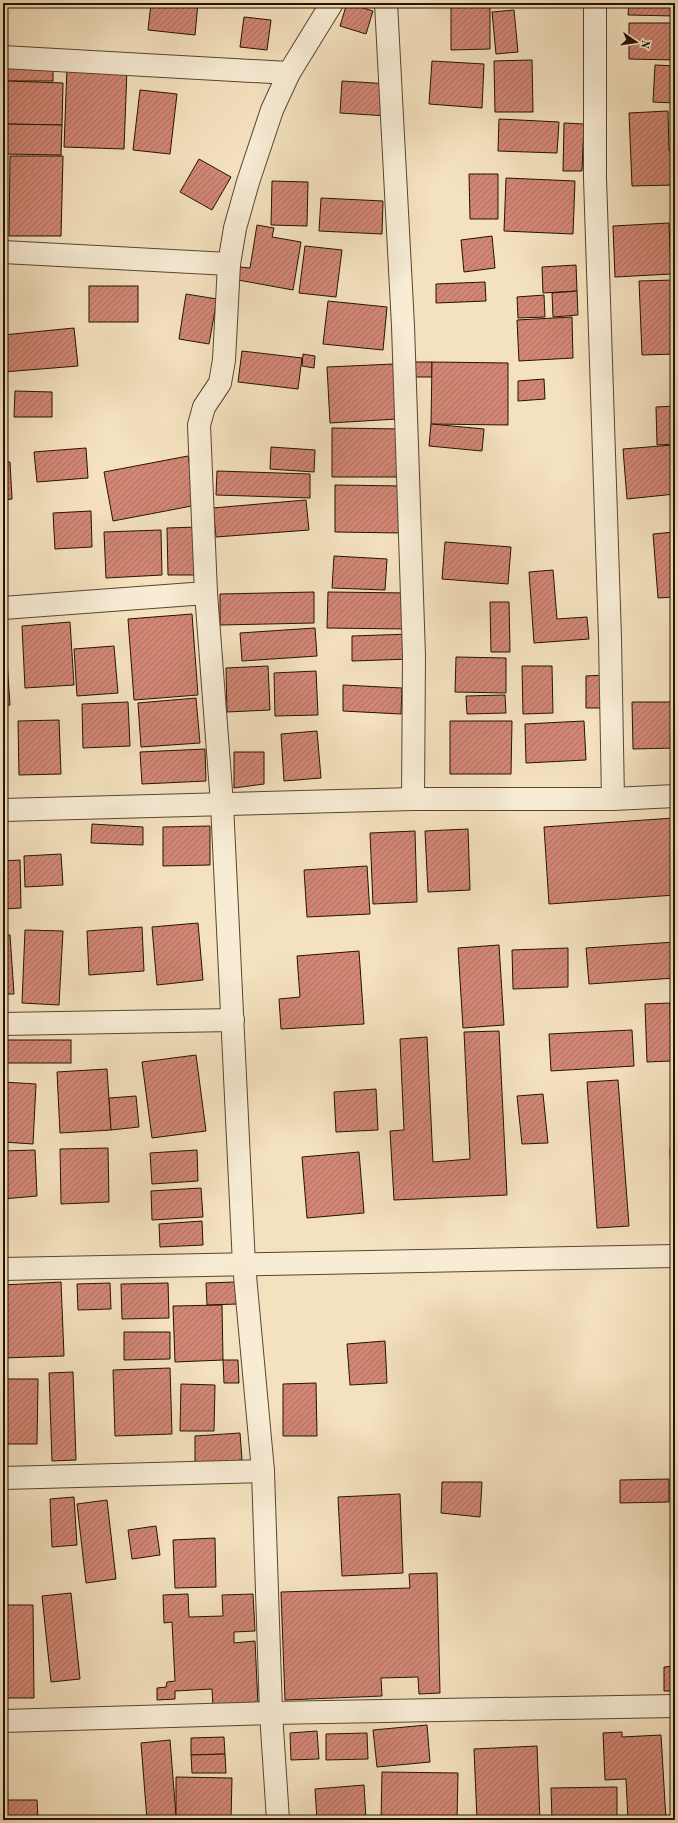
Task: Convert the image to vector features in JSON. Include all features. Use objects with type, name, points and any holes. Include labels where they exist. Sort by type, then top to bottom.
[{"type":"street","points":[[278,1820],[271,1713],[263,1471],[244,1265],[222,804],[206,592],[199,425],[204,407],[220,383],[224,360],[229,264],[235,228],[248,182],[272,110],[289,73],[332,3]]},
{"type":"street","points":[[386,3],[404,334],[414,656],[413,799]]},
{"type":"street","points":[[595,3],[595,178],[614,799]]},
{"type":"street","points":[[3,57],[289,73]]},
{"type":"street","points":[[3,252],[229,264]]},
{"type":"street","points":[[3,608],[206,592]]},
{"type":"street","points":[[3,810],[413,799],[614,799],[675,796]]},
{"type":"street","points":[[3,1024],[233,1020]]},
{"type":"street","points":[[3,1269],[675,1256]]},
{"type":"street","points":[[3,1478],[263,1471]]},
{"type":"street","points":[[3,1721],[271,1713],[675,1706]]},
{"type":"building","points":[[87,3],[122,3],[122,5],[88,7]]},
{"type":"building","points":[[151,3],[198,3],[195,35],[148,30]]},
{"type":"building","points":[[347,3],[373,11],[366,34],[340,26]]},
{"type":"building","points":[[451,3],[490,3],[490,49],[451,50]]},
{"type":"building","points":[[629,3],[675,3],[675,16],[628,15]]},
{"type":"building","points":[[514,10],[518,52],[496,54],[492,12]]},
{"type":"building","points":[[244,17],[271,20],[267,50],[240,47]]},
{"type":"building","points":[[629,23],[675,23],[675,60],[629,59]]},
{"type":"building","points":[[532,60],[533,112],[495,112],[494,61]]},
{"type":"building","points":[[432,61],[484,64],[482,108],[429,104]]},
{"type":"building","points":[[655,65],[675,66],[675,103],[653,102]]},
{"type":"building","points":[[7,66],[53,66],[53,81],[7,81]]},
{"type":"building","points":[[67,67],[127,69],[124,149],[64,147]]},
{"type":"building","points":[[7,81],[63,83],[62,125],[6,124]]},
{"type":"building","points":[[342,81],[390,84],[387,116],[340,113]]},
{"type":"building","points":[[140,90],[177,94],[170,154],[133,150]]},
{"type":"building","points":[[668,111],[669,151],[675,151],[675,185],[632,186],[629,113]]},
{"type":"building","points":[[499,119],[559,122],[557,153],[498,151]]},
{"type":"building","points":[[564,123],[584,124],[582,171],[563,171]]},
{"type":"building","points":[[6,124],[62,125],[61,155],[5,154]]},
{"type":"building","points":[[10,156],[63,156],[61,236],[9,236]]},
{"type":"building","points":[[199,159],[231,177],[212,210],[180,192]]},
{"type":"building","points":[[469,174],[498,174],[498,219],[470,219]]},
{"type":"building","points":[[506,178],[575,181],[573,234],[504,231]]},
{"type":"building","points":[[272,181],[308,182],[307,226],[271,225]]},
{"type":"building","points":[[321,198],[383,201],[382,234],[319,231]]},
{"type":"building","points":[[674,221],[675,268],[672,268]]},
{"type":"building","points":[[669,223],[671,274],[615,277],[613,226]]},
{"type":"building","points":[[257,225],[274,228],[272,237],[301,242],[293,290],[238,280],[240,267],[250,268]]},
{"type":"building","points":[[492,236],[495,268],[464,272],[461,240]]},
{"type":"building","points":[[305,246],[342,250],[336,297],[299,293]]},
{"type":"building","points":[[576,265],[577,291],[543,293],[542,267]]},
{"type":"building","points":[[675,280],[675,354],[642,355],[639,281]]},
{"type":"building","points":[[485,282],[486,301],[436,303],[436,284]]},
{"type":"building","points":[[89,286],[138,286],[138,322],[89,322]]},
{"type":"building","points":[[577,291],[578,315],[553,317],[552,293]]},
{"type":"building","points":[[186,294],[217,299],[209,344],[179,339]]},
{"type":"building","points":[[544,295],[545,317],[518,318],[517,297]]},
{"type":"building","points":[[328,301],[387,307],[383,350],[323,344]]},
{"type":"building","points":[[572,317],[573,358],[519,361],[517,320]]},
{"type":"building","points":[[74,328],[78,366],[3,372],[3,335]]},
{"type":"building","points":[[242,351],[302,358],[298,389],[238,382]]},
{"type":"building","points":[[303,354],[315,356],[314,368],[302,366]]},
{"type":"building","points":[[414,362],[432,362],[432,377],[413,377]]},
{"type":"building","points":[[432,362],[508,363],[508,425],[431,424]]},
{"type":"building","points":[[394,364],[397,419],[330,423],[327,367]]},
{"type":"building","points":[[544,379],[545,399],[518,401],[518,381]]},
{"type":"building","points":[[15,391],[52,392],[52,417],[14,417]]},
{"type":"building","points":[[675,406],[675,444],[657,445],[656,407]]},
{"type":"building","points":[[431,424],[484,429],[482,451],[429,446]]},
{"type":"building","points":[[332,428],[402,429],[401,477],[332,477]]},
{"type":"building","points":[[673,445],[675,494],[627,499],[623,449]]},
{"type":"building","points":[[271,447],[315,450],[314,472],[270,469]]},
{"type":"building","points":[[86,448],[88,478],[37,482],[34,452]]},
{"type":"building","points":[[188,456],[197,505],[113,521],[104,472]]},
{"type":"building","points":[[3,462],[10,462],[12,499],[3,500]]},
{"type":"building","points":[[217,471],[310,474],[310,498],[216,495]]},
{"type":"building","points":[[335,485],[403,486],[402,533],[335,532]]},
{"type":"building","points":[[306,500],[309,530],[216,537],[213,508]]},
{"type":"building","points":[[91,511],[92,547],[55,549],[53,513]]},
{"type":"building","points":[[198,527],[198,575],[168,575],[167,528]]},
{"type":"building","points":[[161,530],[162,575],[106,578],[104,532]]},
{"type":"building","points":[[675,532],[675,597],[658,598],[653,534]]},
{"type":"building","points":[[3,537],[7,575],[3,575]]},
{"type":"building","points":[[445,542],[511,547],[508,584],[442,579]]},
{"type":"building","points":[[334,556],[387,559],[385,590],[332,588]]},
{"type":"building","points":[[553,570],[557,619],[587,617],[589,639],[534,643],[529,572]]},
{"type":"building","points":[[314,592],[314,623],[220,625],[220,594]]},
{"type":"building","points":[[328,592],[409,593],[408,629],[327,628]]},
{"type":"building","points":[[490,602],[509,602],[510,652],[491,652]]},
{"type":"building","points":[[192,614],[198,695],[134,700],[128,619]]},
{"type":"building","points":[[70,622],[74,685],[25,688],[22,626]]},
{"type":"building","points":[[315,628],[317,656],[242,661],[240,633]]},
{"type":"building","points":[[411,634],[411,659],[352,661],[352,636]]},
{"type":"building","points":[[3,646],[6,646],[10,705],[3,706]]},
{"type":"building","points":[[114,646],[118,693],[77,696],[74,649]]},
{"type":"building","points":[[456,657],[506,658],[506,693],[455,692]]},
{"type":"building","points":[[268,666],[270,710],[227,712],[226,668]]},
{"type":"building","points":[[522,666],[552,666],[553,713],[523,714]]},
{"type":"building","points":[[316,671],[318,715],[275,716],[274,673]]},
{"type":"building","points":[[605,675],[605,708],[586,708],[586,676]]},
{"type":"building","points":[[343,685],[402,688],[401,714],[343,711]]},
{"type":"building","points":[[505,695],[506,713],[467,714],[466,696]]},
{"type":"building","points":[[196,698],[200,743],[141,747],[138,703]]},
{"type":"building","points":[[128,702],[130,746],[83,748],[82,704]]},
{"type":"building","points":[[632,702],[675,702],[675,748],[633,749]]},
{"type":"building","points":[[59,720],[61,774],[19,775],[18,721]]},
{"type":"building","points":[[450,721],[512,721],[511,774],[450,774]]},
{"type":"building","points":[[584,721],[586,760],[526,763],[525,724]]},
{"type":"building","points":[[317,731],[321,778],[284,781],[281,734]]},
{"type":"building","points":[[205,749],[206,781],[142,784],[140,752]]},
{"type":"building","points":[[234,752],[264,752],[264,784],[234,788]]},
{"type":"building","points":[[674,818],[675,895],[549,904],[544,827]]},
{"type":"building","points":[[92,824],[143,827],[143,845],[91,843]]},
{"type":"building","points":[[210,826],[210,865],[163,866],[163,827]]},
{"type":"building","points":[[468,829],[470,890],[428,892],[425,831]]},
{"type":"building","points":[[415,831],[417,902],[373,904],[370,833]]},
{"type":"building","points":[[61,854],[63,885],[25,887],[24,856]]},
{"type":"building","points":[[20,860],[21,908],[3,909],[3,861]]},
{"type":"building","points":[[367,866],[370,914],[307,917],[304,870]]},
{"type":"building","points":[[198,923],[203,980],[157,985],[152,927]]},
{"type":"building","points":[[142,927],[144,971],[89,975],[87,931]]},
{"type":"building","points":[[25,930],[63,931],[59,1005],[22,1003]]},
{"type":"building","points":[[3,935],[10,935],[14,994],[3,994]]},
{"type":"building","points":[[675,942],[675,978],[589,984],[586,948]]},
{"type":"building","points":[[499,945],[504,1025],[463,1028],[458,948]]},
{"type":"building","points":[[568,948],[568,987],[513,989],[512,950]]},
{"type":"building","points":[[359,951],[364,1024],[281,1029],[279,999],[300,997],[297,956]]},
{"type":"building","points":[[670,1003],[671,1061],[647,1062],[645,1004]]},
{"type":"building","points":[[632,1030],[634,1066],[551,1071],[549,1034]]},
{"type":"building","points":[[499,1031],[507,1195],[394,1200],[390,1131],[404,1130],[400,1039],[427,1037],[433,1162],[470,1159],[464,1032]]},
{"type":"building","points":[[3,1040],[71,1040],[71,1063],[3,1063]]},
{"type":"building","points":[[196,1055],[206,1131],[152,1138],[142,1062]]},
{"type":"building","points":[[107,1069],[111,1130],[60,1133],[57,1072]]},
{"type":"building","points":[[618,1080],[629,1226],[597,1228],[587,1082]]},
{"type":"building","points":[[3,1082],[36,1084],[33,1144],[3,1142]]},
{"type":"building","points":[[376,1089],[378,1130],[336,1132],[334,1092]]},
{"type":"building","points":[[543,1094],[548,1143],[522,1144],[517,1096]]},
{"type":"building","points":[[136,1096],[139,1127],[111,1130],[109,1098]]},
{"type":"building","points":[[108,1148],[109,1202],[61,1204],[60,1149]]},
{"type":"building","points":[[670,1149],[675,1149],[675,1173],[671,1174]]},
{"type":"building","points":[[35,1150],[37,1196],[3,1199],[3,1151]]},
{"type":"building","points":[[197,1150],[198,1181],[152,1184],[150,1153]]},
{"type":"building","points":[[359,1152],[364,1213],[307,1218],[302,1157]]},
{"type":"building","points":[[201,1188],[203,1217],[152,1220],[151,1191]]},
{"type":"building","points":[[202,1221],[203,1245],[160,1247],[159,1224]]},
{"type":"building","points":[[61,1282],[64,1356],[3,1358],[3,1285]]},
{"type":"building","points":[[236,1282],[237,1304],[207,1305],[206,1283]]},
{"type":"building","points":[[110,1283],[111,1309],[78,1310],[77,1284]]},
{"type":"building","points":[[168,1283],[169,1318],[122,1319],[121,1284]]},
{"type":"building","points":[[222,1305],[223,1360],[175,1362],[173,1306]]},
{"type":"building","points":[[124,1332],[170,1332],[170,1359],[124,1360]]},
{"type":"building","points":[[385,1341],[387,1383],[350,1385],[347,1344]]},
{"type":"building","points":[[223,1360],[238,1360],[239,1383],[224,1383]]},
{"type":"building","points":[[170,1368],[172,1434],[115,1436],[113,1370]]},
{"type":"building","points":[[73,1372],[76,1460],[52,1461],[49,1373]]},
{"type":"building","points":[[3,1379],[38,1379],[37,1444],[3,1444]]},
{"type":"building","points":[[316,1383],[317,1436],[283,1436],[283,1384]]},
{"type":"building","points":[[181,1384],[215,1385],[214,1431],[180,1431]]},
{"type":"building","points":[[240,1433],[242,1460],[195,1465],[195,1436]]},
{"type":"building","points":[[669,1479],[669,1502],[620,1503],[620,1480]]},
{"type":"building","points":[[673,1480],[675,1480],[675,1512],[673,1512]]},
{"type":"building","points":[[442,1482],[482,1482],[480,1517],[441,1513]]},
{"type":"building","points":[[400,1494],[403,1573],[342,1576],[338,1497]]},
{"type":"building","points":[[74,1497],[77,1545],[52,1547],[50,1499]]},
{"type":"building","points":[[107,1500],[116,1579],[86,1583],[77,1504]]},
{"type":"building","points":[[156,1526],[160,1555],[132,1559],[128,1530]]},
{"type":"building","points":[[215,1538],[216,1587],[175,1588],[173,1540]]},
{"type":"building","points":[[437,1573],[440,1693],[419,1694],[418,1677],[381,1678],[382,1696],[285,1700],[281,1592],[410,1588],[409,1574]]},
{"type":"building","points":[[71,1593],[80,1679],[51,1682],[42,1596]]},
{"type":"building","points":[[188,1594],[189,1617],[223,1616],[222,1595],[253,1594],[255,1631],[234,1632],[234,1643],[255,1641],[258,1704],[213,1707],[212,1689],[175,1691],[175,1699],[157,1700],[157,1688],[166,1687],[167,1682],[175,1681],[172,1622],[164,1623],[163,1595]]},
{"type":"building","points":[[4,1605],[33,1605],[34,1698],[4,1698]]},
{"type":"building","points":[[675,1666],[675,1691],[664,1691],[664,1667]]},
{"type":"building","points":[[427,1725],[430,1762],[377,1767],[373,1730]]},
{"type":"building","points":[[317,1731],[319,1759],[291,1760],[290,1733]]},
{"type":"building","points":[[622,1732],[622,1737],[661,1735],[666,1820],[628,1820],[626,1779],[605,1780],[603,1733]]},
{"type":"building","points":[[367,1733],[368,1759],[326,1760],[326,1734]]},
{"type":"building","points":[[224,1737],[225,1754],[191,1755],[191,1738]]},
{"type":"building","points":[[170,1740],[176,1816],[147,1820],[141,1743]]},
{"type":"building","points":[[537,1746],[540,1820],[477,1820],[474,1749]]},
{"type":"building","points":[[225,1754],[226,1773],[192,1773],[191,1755]]},
{"type":"building","points":[[382,1772],[458,1773],[457,1820],[381,1820]]},
{"type":"building","points":[[176,1777],[232,1778],[231,1820],[176,1820]]},
{"type":"building","points":[[364,1785],[366,1820],[317,1820],[315,1789]]},
{"type":"building","points":[[617,1787],[617,1820],[552,1820],[551,1788]]},
{"type":"building","points":[[5,1800],[37,1800],[38,1820],[6,1820]]}]
